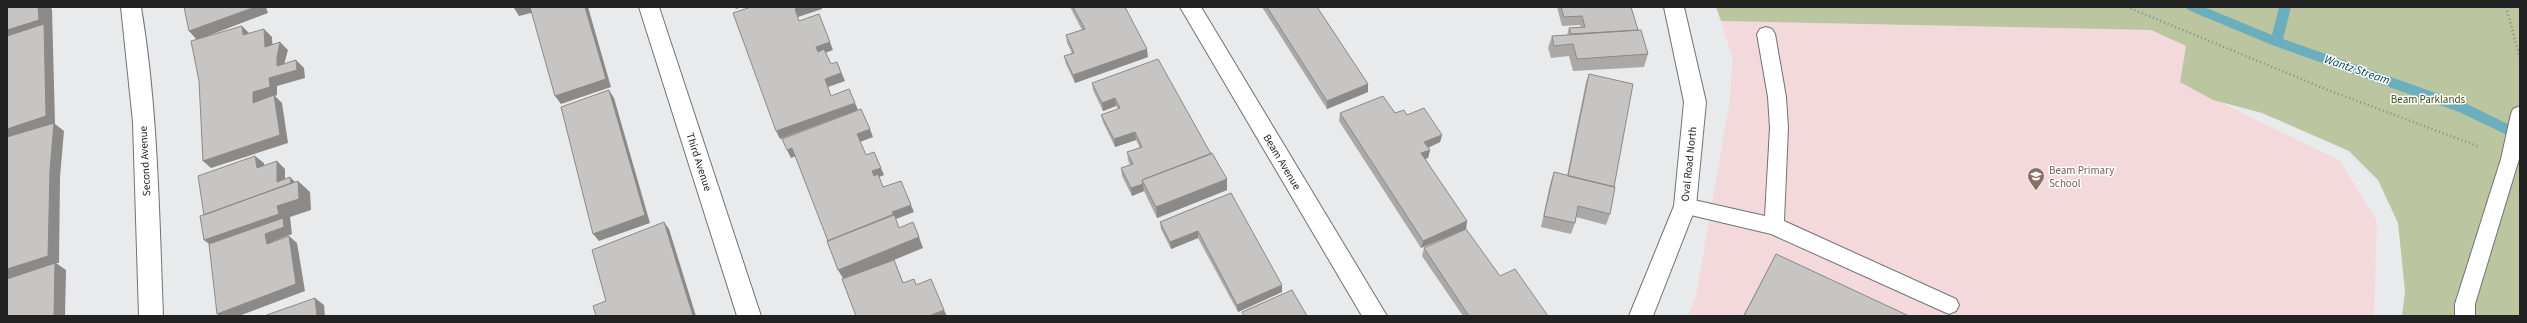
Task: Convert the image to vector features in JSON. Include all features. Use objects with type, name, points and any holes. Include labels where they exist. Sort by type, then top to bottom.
[{"type":"street","name":"Second Avenue","points":[[131,7],[137,41],[146,159],[151,316]]},
{"type":"street","name":"Third Avenue","points":[[649,7],[749,316]]},
{"type":"street","name":"Beam Avenue","points":[[1190,7],[1375,316]]},
{"type":"street","name":"Oval Road North","points":[[1641,316],[1684,206],[1695,102],[1674,7]]},
{"type":"lane","points":[[1766,34],[1777,97],[1779,128],[1774,226]]},
{"type":"lane","points":[[2465,316],[2465,304],[2510,159],[2520,114]]},
{"type":"lane","points":[[1684,206],[1774,226],[1950,305]]},
{"type":"path","points":[[2126,7],[2328,90],[2510,159]]},
{"type":"path","points":[[2506,7],[2520,58]]},
{"type":"shaded area","name":"Beam Primary School","points":[[1721,21],[2150,30],[2186,46],[2180,82],[2340,161],[2377,221],[2374,316],[1688,316],[1696,296],[1729,106],[1733,59]]},
{"type":"green space","name":"Beam Parklands","points":[[1716,7],[2520,7],[2520,316],[2402,316],[2405,291],[2398,223],[2378,180],[2349,151],[2262,113],[2213,100],[2180,82],[2186,46],[2151,30],[1721,21]]},
{"type":"building","points":[[7,7],[38,7],[39,20],[7,30]]},
{"type":"building","points":[[184,7],[255,7],[189,31]]},
{"type":"building","points":[[530,7],[585,7],[606,79],[555,96]]},
{"type":"building","points":[[751,7],[799,7],[795,9],[799,21],[819,14],[830,42],[816,47],[818,52],[824,49],[831,64],[837,62],[841,73],[825,79],[831,96],[849,89],[855,103],[776,131],[733,13]]},
{"type":"building","points":[[1073,7],[1125,7],[1147,49],[1073,75],[1064,56],[1074,53],[1066,35],[1085,29]]},
{"type":"building","points":[[1267,7],[1317,7],[1368,84],[1327,101]]},
{"type":"building","points":[[1561,7],[1631,7],[1638,30],[1571,34],[1569,28],[1585,27],[1582,16],[1564,17]]},
{"type":"building","points":[[44,24],[46,116],[7,129],[7,36]]},
{"type":"building","points":[[242,26],[243,35],[264,29],[265,47],[280,42],[277,66],[296,60],[297,70],[269,78],[270,87],[253,92],[253,103],[274,95],[280,135],[203,161],[199,81],[191,41]]},
{"type":"building","points":[[1641,30],[1648,54],[1577,59],[1573,44],[1554,46],[1552,36]]},
{"type":"building","points":[[1158,59],[1211,154],[1142,180],[1143,184],[1131,188],[1121,168],[1133,164],[1127,152],[1142,147],[1135,132],[1114,139],[1101,115],[1120,108],[1115,98],[1102,103],[1092,83]]},
{"type":"building","points":[[1589,74],[1633,84],[1614,187],[1568,176]]},
{"type":"building","points":[[609,90],[645,215],[593,234],[561,107]]},
{"type":"building","points":[[1383,96],[1395,113],[1404,110],[1407,115],[1424,108],[1442,135],[1424,142],[1430,150],[1421,153],[1467,221],[1423,241],[1340,113]]},
{"type":"building","points":[[861,109],[870,129],[857,134],[866,155],[874,152],[881,168],[872,171],[874,176],[878,174],[883,187],[901,181],[911,205],[892,212],[894,215],[828,241],[792,148],[787,150],[782,139]]},
{"type":"building","points":[[54,123],[50,170],[48,256],[7,269],[7,137]]},
{"type":"building","points":[[1212,153],[1227,179],[1156,207],[1142,180]]},
{"type":"building","points":[[255,156],[257,168],[277,161],[277,182],[290,177],[291,183],[204,215],[198,176]]},
{"type":"building","points":[[1554,172],[1615,187],[1610,214],[1578,206],[1575,223],[1544,216]]},
{"type":"building","points":[[298,181],[299,199],[277,206],[279,214],[204,240],[200,216]]},
{"type":"building","points":[[1231,193],[1282,285],[1237,305],[1198,231],[1170,242],[1160,222]]},
{"type":"building","points":[[894,214],[899,228],[913,222],[919,237],[838,270],[827,241]]},
{"type":"building","points":[[283,218],[284,227],[265,234],[267,244],[289,236],[296,284],[217,314],[209,244]]},
{"type":"building","points":[[664,222],[693,316],[596,316],[593,306],[606,301],[592,250]]},
{"type":"building","points":[[1466,229],[1500,276],[1515,269],[1548,316],[1469,316],[1424,248]]},
{"type":"building","points":[[1776,254],[1909,316],[1744,316]]},
{"type":"building","points":[[894,260],[903,283],[914,279],[916,285],[931,279],[944,310],[929,316],[856,316],[842,279]]},
{"type":"building","points":[[55,263],[54,316],[7,316],[7,279]]},
{"type":"building","points":[[1292,290],[1307,316],[1244,316],[1242,312]]},
{"type":"building","points":[[315,298],[317,316],[264,316]]},
{"type":"waterway","name":"Wantz Stream","points":[[2192,7],[2276,42]]},
{"type":"waterway","points":[[2276,42],[2285,7]]},
{"type":"waterway","name":"Wantz Stream","points":[[2276,42],[2463,108],[2520,136]]},
{"type":"place","name":"Beam Primary School","points":[[2036,191]]}]
